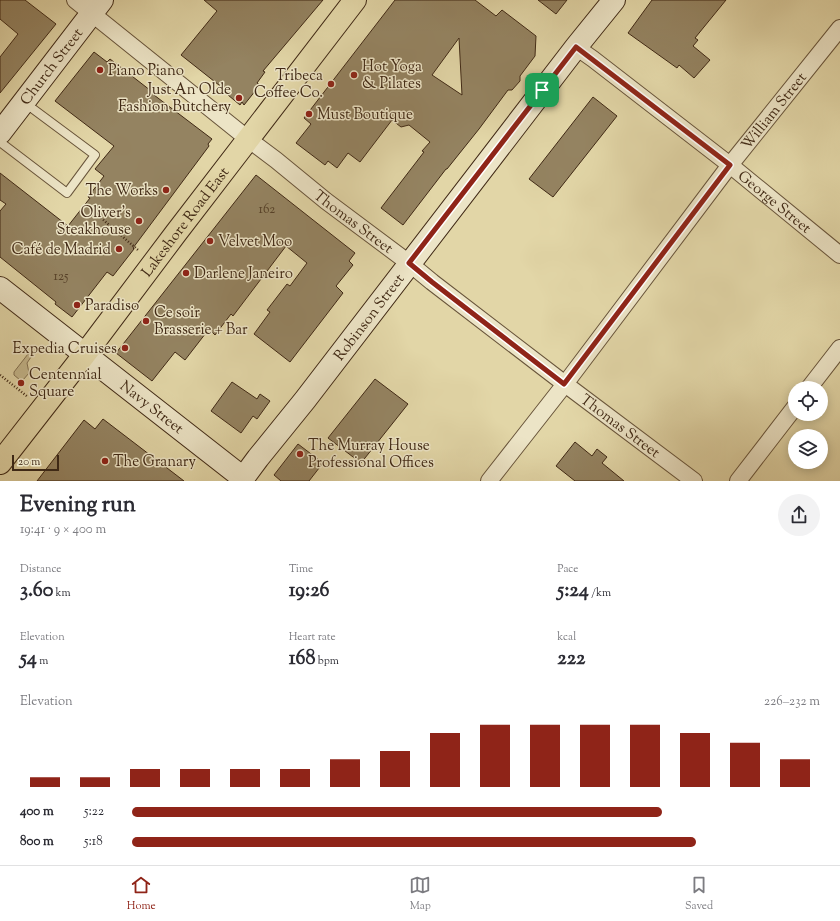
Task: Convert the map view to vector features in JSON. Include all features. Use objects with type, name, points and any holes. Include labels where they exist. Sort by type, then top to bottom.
[{"type":"main road","name":"Lakeshore Road East","points":[[0,463],[355,0]]},
{"type":"street","name":"Thomas Street","points":[[75,0],[97,7],[248,139],[326,201],[409,263],[564,384],[694,481]]},
{"type":"street","name":"Robinson Street","points":[[244,480],[258,458],[305,400],[409,263],[614,0]]},
{"type":"street","name":"Church Street","points":[[0,133],[97,7]]},
{"type":"street","name":"William Street","points":[[489,481],[730,165],[840,28]]},
{"type":"street","name":"George Street","points":[[576,47],[730,165],[840,255]]},
{"type":"street","name":"Navy Street","points":[[0,288],[105,369],[244,480]]},
{"type":"street","points":[[814,381],[840,348]]},
{"type":"street","points":[[738,481],[788,416]]},
{"type":"lane","points":[[0,142],[67,193],[95,155],[24,102]]},
{"type":"path","points":[[85,204],[138,250]]},
{"type":"path","points":[[0,375],[43,408]]},
{"type":"shaded area","points":[[28,354],[31,357],[27,363],[29,373],[23,380],[20,380],[14,375],[14,372]]},
{"type":"building","points":[[0,0],[25,0],[56,24],[0,93],[0,57],[18,34],[0,19]]},
{"type":"building","points":[[204,0],[323,0],[263,71],[265,72],[257,83],[260,85],[244,105],[242,102],[240,105],[228,95],[229,93],[181,55],[217,11]]},
{"type":"building","points":[[395,0],[475,0],[496,16],[502,10],[536,36],[535,56],[520,76],[520,81],[512,90],[508,90],[403,225],[381,208],[430,142],[409,125],[401,127],[392,120],[360,162],[348,153],[337,168],[328,161],[325,165],[296,143],[311,124],[304,118]],"holes":[[[459,38],[462,95],[432,75]]]},
{"type":"building","points":[[538,0],[567,0],[556,14]]},
{"type":"building","points":[[652,0],[726,0],[695,38],[698,40],[693,46],[710,60],[694,78],[679,65],[677,68],[628,33]]},
{"type":"building","points":[[94,52],[107,62],[110,59],[212,139],[208,144],[209,146],[113,276],[107,272],[72,317],[55,304],[56,302],[0,257],[0,211],[6,204],[0,200],[0,173],[68,226],[90,198],[88,197],[104,176],[95,169],[114,146],[55,101]]},
{"type":"building","points":[[593,97],[617,116],[553,197],[529,179]]},
{"type":"building","points":[[256,175],[355,253],[349,261],[353,265],[336,286],[343,293],[290,362],[254,334],[270,312],[267,310],[287,284],[290,286],[307,263],[286,246],[233,316],[231,314],[215,335],[209,329],[185,360],[175,352],[152,381],[116,353]]},
{"type":"building","points":[[375,379],[408,404],[361,463],[328,438]]},
{"type":"building","points":[[232,382],[257,399],[260,394],[270,401],[257,419],[253,416],[241,433],[211,411]]},
{"type":"building","name":"The Granary","points":[[103,419],[184,481],[37,481],[84,420],[95,429]]},
{"type":"building","points":[[575,442],[592,456],[597,449],[607,457],[602,463],[624,481],[575,481],[556,466]]},
{"type":"building","name":"The Murray House Professional Offices","points":[[298,444],[323,463],[309,481],[281,481],[274,475]]},
{"type":"place","name":"Piano Piano","points":[[100,70]]},
{"type":"place","name":"Hot Yoga & Pilates","points":[[354,75]]},
{"type":"place","name":"Tribeca Coffee Co.","points":[[331,84]]},
{"type":"place","name":"Just An Olde Fashion Butchery","points":[[239,98]]},
{"type":"place","name":"Must Boutique","points":[[309,114]]},
{"type":"place","name":"The Works","points":[[166,190]]},
{"type":"place","name":"Oliver's Steakhouse","points":[[139,221]]},
{"type":"place","name":"Velvet Moo","points":[[210,241]]},
{"type":"place","name":"Café de Madrid","points":[[119,249]]},
{"type":"place","name":"Darlene Janeiro","points":[[186,273]]},
{"type":"place","name":"Paradiso","points":[[77,305]]},
{"type":"place","name":"Ce soir Brasserie + Bar","points":[[146,321]]},
{"type":"place","name":"Expedia Cruises","points":[[125,348]]},
{"type":"place","name":"Centennial Square","points":[[21,383]]},
{"type":"place","name":"The Murray House Professional Offices","points":[[300,454]]},
{"type":"place","name":"The Granary","points":[[105,461]]},
{"type":"route","points":[[576,47],[730,165],[564,384],[409,263],[542,90],[576,47]]}]
